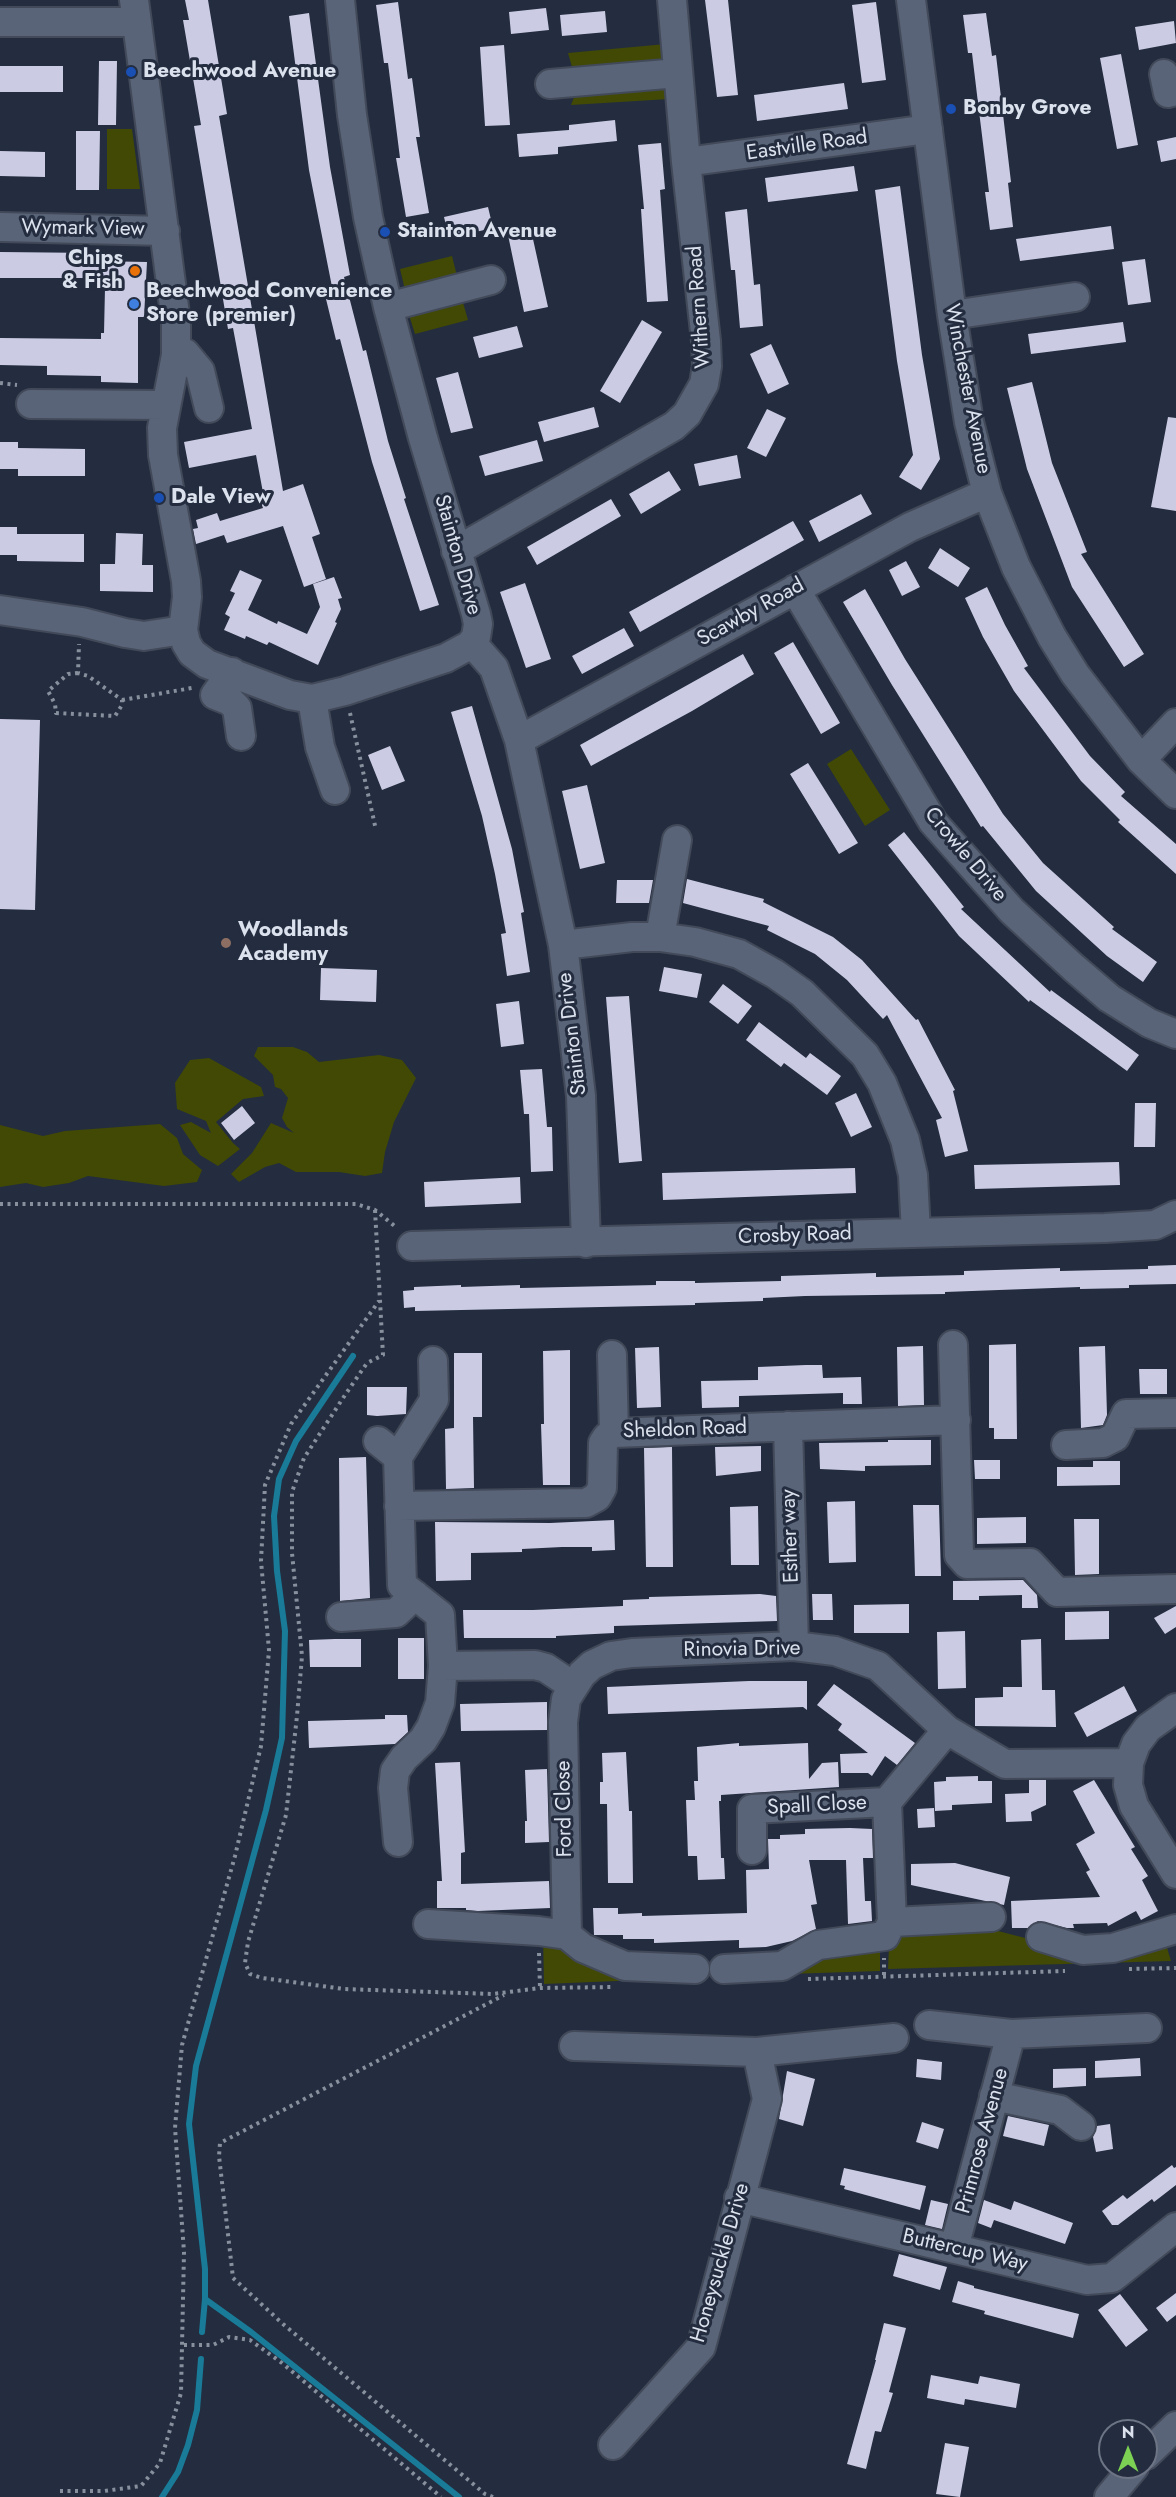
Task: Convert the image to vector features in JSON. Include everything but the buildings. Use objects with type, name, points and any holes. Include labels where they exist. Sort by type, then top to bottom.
[{"type":"street","name":"Stainton Drive","points":[[340,0],[359,160],[368,217],[388,307],[477,624],[476,636],[470,645],[479,651],[494,668],[519,740],[563,945],[581,1096],[586,1243]]},
{"type":"street","name":"Withern Road","points":[[456,551],[674,426],[687,414],[704,384],[707,366],[706,341],[686,162],[672,0]]},
{"type":"street","name":"Winchester Avenue","points":[[911,0],[952,315],[969,422],[987,493],[1016,567],[1052,637],[1101,711],[1141,760],[1176,794]]},
{"type":"street","points":[[0,22],[135,11],[176,322],[176,349],[162,428],[163,455],[186,580],[187,597],[183,630],[186,643],[192,653],[219,668],[270,688],[312,699],[345,692],[446,657],[470,645]]},
{"type":"street","points":[[550,84],[678,73]]},
{"type":"street","name":"Eastville Road","points":[[686,162],[928,129]]},
{"type":"street","name":"Wymark View","points":[[0,227],[165,231]]},
{"type":"street","points":[[388,307],[491,280]]},
{"type":"street","points":[[952,315],[1075,297]]},
{"type":"street","points":[[176,349],[185,353],[200,371],[209,408]]},
{"type":"street","points":[[31,404],[165,405]]},
{"type":"street","name":"Scawby Road","points":[[519,740],[910,527],[987,493]]},
{"type":"street","name":"Crowle Drive","points":[[795,589],[933,822],[1012,911],[1074,968],[1109,998],[1139,1017],[1176,1034]]},
{"type":"street","points":[[0,610],[82,622],[144,636],[183,630]]},
{"type":"street","points":[[219,668],[214,696],[230,702],[237,708],[241,736]]},
{"type":"street","points":[[312,699],[320,747],[335,790]]},
{"type":"street","points":[[1141,760],[1176,723]]},
{"type":"street","points":[[660,937],[676,840]]},
{"type":"street","points":[[563,945],[606,938],[660,937],[695,942],[739,954],[775,974],[825,1014],[865,1055],[882,1083],[905,1140],[913,1175],[916,1233]]},
{"type":"street","name":"Crosby Road","points":[[412,1246],[1115,1228],[1155,1225],[1176,1215]]},
{"type":"street","points":[[953,1345],[959,1556],[967,1564],[1030,1563],[1057,1592],[1176,1588]]},
{"type":"street","points":[[612,1355],[614,1432]]},
{"type":"street","points":[[398,1842],[393,1788],[395,1771],[404,1758],[423,1740],[431,1727],[440,1703],[443,1666],[440,1615],[402,1586],[399,1506],[388,1449],[434,1400],[433,1360]]},
{"type":"street","points":[[1066,1444],[1103,1443],[1115,1437],[1126,1414],[1176,1413]]},
{"type":"street","name":"Sheldon Road","points":[[399,1506],[586,1503],[597,1497],[602,1488],[603,1443],[614,1432],[956,1419]]},
{"type":"street","name":"Esther way","points":[[788,1425],[794,1646]]},
{"type":"street","points":[[341,1617],[396,1613],[415,1595]]},
{"type":"street","name":"Rinovia Drive","points":[[573,1686],[592,1665],[611,1656],[632,1653],[794,1646],[835,1652],[878,1666],[947,1730],[1005,1764],[1130,1763]]},
{"type":"street","points":[[443,1666],[535,1665],[546,1668],[573,1686]]},
{"type":"street","name":"Ford Close","points":[[567,1935],[563,1722],[566,1699],[573,1686]]},
{"type":"street","points":[[1176,1708],[1148,1728],[1136,1744],[1130,1763],[1128,1785],[1134,1806],[1176,1874]]},
{"type":"street","name":"Spall Close","points":[[892,1922],[887,1802],[947,1730]]},
{"type":"street","name":"Spall Close","points":[[752,1850],[752,1809],[887,1802]]},
{"type":"street","points":[[724,1969],[782,1966],[818,1945],[885,1936],[892,1922],[991,1917]]},
{"type":"street","points":[[428,1924],[567,1935],[583,1948],[625,1966],[695,1969]]},
{"type":"street","points":[[1041,1937],[1083,1950],[1113,1948],[1176,1929]]},
{"type":"street","points":[[929,2025],[1011,2034],[1147,2028]]},
{"type":"street","name":"Primrose Avenue","points":[[954,2248],[1011,2034]]},
{"type":"street","points":[[574,2046],[757,2052],[894,2038]]},
{"type":"street","name":"Honeysuckle Drive","points":[[613,2445],[701,2347],[767,2099],[757,2052]]},
{"type":"street","points":[[994,2096],[1060,2110],[1081,2126]]},
{"type":"street","name":"Buttercup Way","points":[[739,2198],[1070,2277],[1104,2280],[1112,2278],[1176,2227]]},
{"type":"street","points":[[1158,2443],[1176,2426]]},
{"type":"street","points":[[1109,2497],[1124,2479]]},
{"type":"path","points":[[78,673],[82,622]]},
{"type":"path","points":[[122,700],[122,705],[115,716],[56,714],[55,705],[48,692],[68,674],[78,673],[88,676],[122,700],[190,690],[219,668]]},
{"type":"path","points":[[345,692],[376,830]]},
{"type":"path","points":[[0,1204],[356,1204],[375,1210],[402,1233],[412,1246]]},
{"type":"path","points":[[375,1210],[383,1354],[367,1363],[345,1395],[304,1458],[292,1492],[292,1553],[302,1656],[297,1716],[286,1815],[248,1942],[245,1963],[250,1974],[262,1978],[344,1989],[507,1993],[540,1988],[623,1987]]},
{"type":"path","points":[[60,2491],[104,2491],[141,2486],[160,2463],[181,2393],[184,2346],[184,2252],[175,2128],[182,2045],[235,1856],[261,1746],[269,1650],[261,1561],[265,1485],[291,1424],[380,1300]]},
{"type":"path","points":[[539,1931],[540,1988]]},
{"type":"path","points":[[1119,1969],[1176,1968]]},
{"type":"path","points":[[801,1980],[1073,1971]]},
{"type":"path","points":[[493,2497],[485,2494],[283,2325],[233,2277],[219,2156],[220,2143],[507,1993]]},
{"type":"path","points":[[184,2346],[213,2345],[229,2337],[250,2340],[282,2363],[441,2497]]},
{"type":"green space","points":[[666,44],[665,61],[577,70],[572,67],[568,53]]},
{"type":"green space","points":[[665,81],[669,99],[571,105],[576,92]]},
{"type":"green space","points":[[107,129],[132,129],[140,189],[107,189]]},
{"type":"green space","points":[[452,256],[457,276],[405,290],[400,269]]},
{"type":"green space","points":[[462,299],[468,320],[415,334],[409,315]]},
{"type":"green space","points":[[851,749],[890,810],[865,826],[827,764]]},
{"type":"green space","points":[[258,1047],[293,1047],[307,1052],[319,1062],[379,1055],[402,1060],[416,1078],[394,1122],[385,1152],[382,1173],[365,1176],[339,1172],[296,1172],[279,1163],[265,1167],[239,1182],[231,1174],[252,1153],[271,1123],[294,1133],[282,1118],[288,1098],[281,1089],[275,1087],[273,1075],[254,1056]]},
{"type":"green space","points":[[209,1058],[261,1087],[264,1096],[243,1099],[216,1122],[240,1149],[218,1166],[200,1155],[180,1125],[191,1122],[211,1133],[206,1121],[177,1109],[175,1083],[190,1060]]},
{"type":"green space","points":[[160,1124],[177,1138],[183,1154],[202,1170],[197,1182],[164,1186],[88,1176],[69,1183],[43,1187],[26,1183],[0,1187],[0,1125],[43,1136],[65,1131]]},
{"type":"green space","points":[[995,1922],[998,1931],[1033,1940],[1165,1941],[1171,1961],[888,1969],[889,1946],[903,1934]]},
{"type":"green space","points":[[543,1935],[641,1980],[544,1984]]},
{"type":"green space","points":[[880,1946],[880,1971],[788,1974],[829,1950]]},
{"type":"waterway","points":[[202,2332],[205,2269],[189,2124],[196,2066],[266,1810],[282,1738],[285,1631],[277,1571],[274,1516],[279,1479],[296,1441],[353,1356]]},
{"type":"waterway","points":[[205,2299],[251,2332],[459,2497]]},
{"type":"waterway","points":[[162,2497],[178,2472],[188,2445],[197,2410],[201,2359]]},
{"type":"place","name":"Beechwood Avenue","points":[[131,72]]},
{"type":"place","name":"Bonby Grove","points":[[951,109]]},
{"type":"place","name":"Stainton Avenue","points":[[385,232]]},
{"type":"place","name":"Chips & Fish","points":[[135,271]]},
{"type":"place","name":"Beechwood Convenience Store (premier)","points":[[134,304]]},
{"type":"place","name":"Dale View","points":[[159,498]]},
{"type":"place","name":"Woodlands Academy","points":[[226,943]]}]
